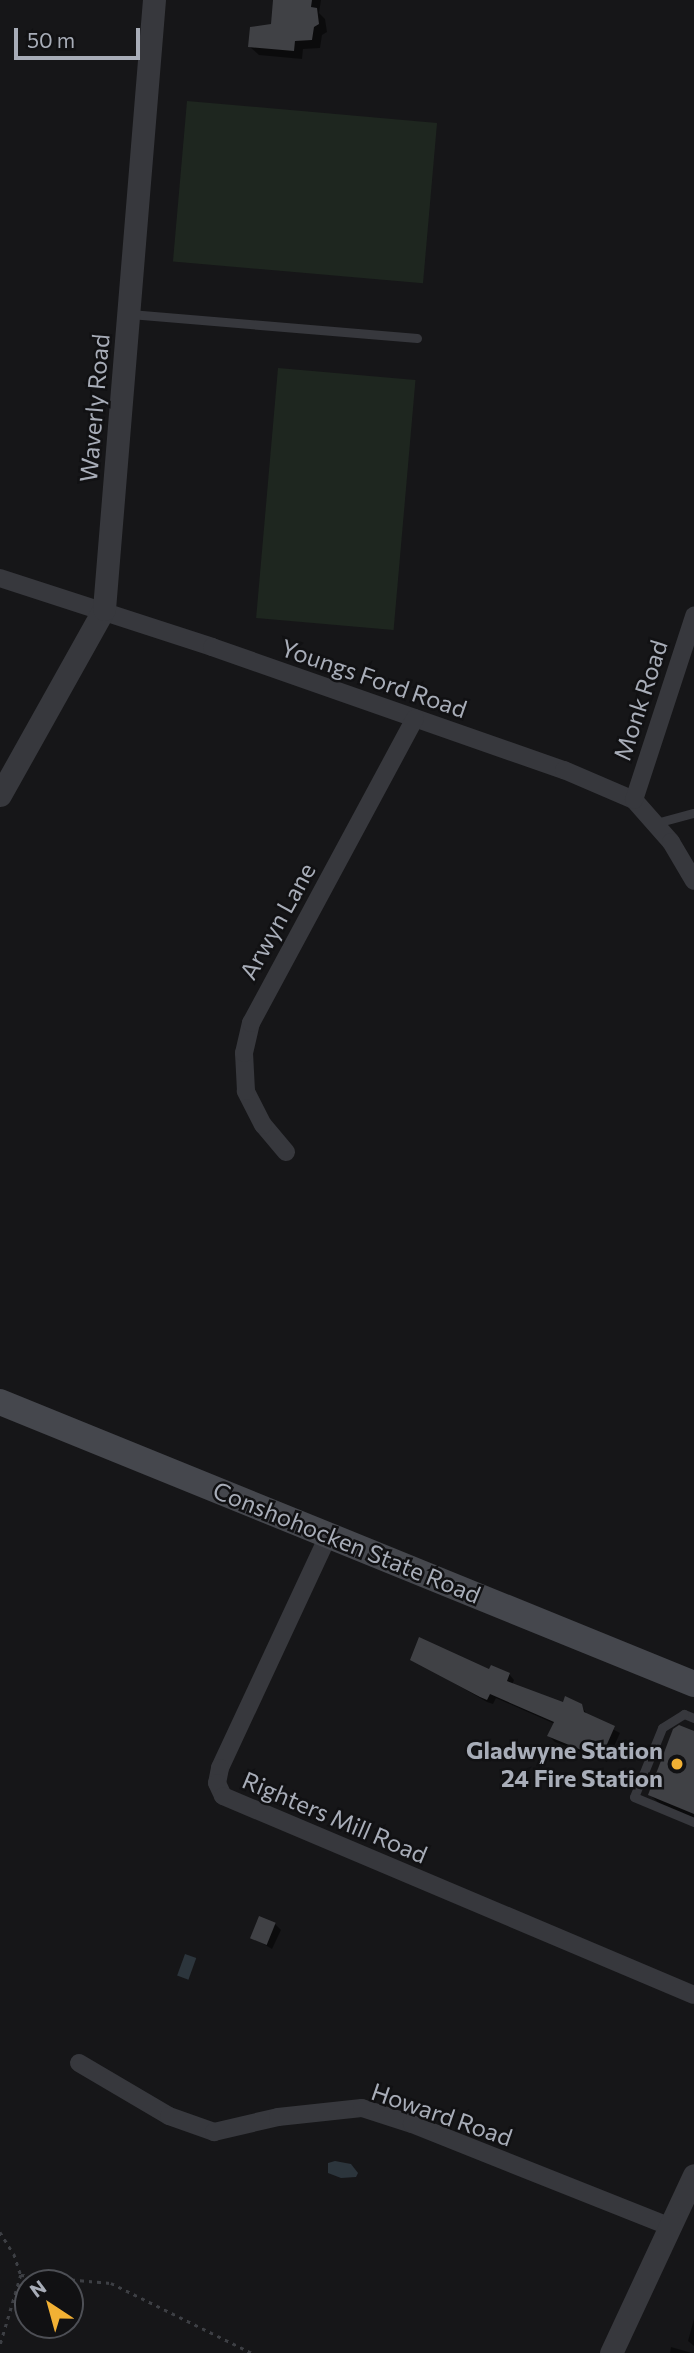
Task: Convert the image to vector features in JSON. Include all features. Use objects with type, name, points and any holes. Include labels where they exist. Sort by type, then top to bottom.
[{"type":"main road","name":"Conshohocken State Road","points":[[0,1402],[694,1684]]},
{"type":"street","name":"Waverly Road","points":[[0,795],[104,609],[154,0]]},
{"type":"street","name":"Youngs Ford Road","points":[[0,578],[104,609],[564,770],[634,800],[656,823],[694,881]]},
{"type":"street","name":"Monk Road","points":[[634,800],[694,616]]},
{"type":"street","name":"Arwyn Lane","points":[[286,1152],[263,1125],[246,1091],[244,1053],[251,1023],[415,718]]},
{"type":"street","name":"Righters Mill Road","points":[[329,1534],[220,1768],[217,1783],[223,1796],[694,1995]]},
{"type":"street","name":"Howard Road","points":[[79,2063],[169,2116],[214,2132],[278,2117],[362,2108],[412,2124],[671,2227]]},
{"type":"street","points":[[611,2353],[694,2175]]},
{"type":"lane","points":[[128,313],[417,338]]},
{"type":"lane","points":[[656,823],[694,813]]},
{"type":"lane","points":[[694,1718],[684,1714],[662,1728],[634,1797],[694,1822]]},
{"type":"path","points":[[0,2232],[14,2254],[19,2269]]},
{"type":"path","points":[[84,2281],[111,2283],[252,2353]]},
{"type":"path","points":[[0,2346],[14,2299]]},
{"type":"shaded area","points":[[187,101],[437,123],[423,283],[173,261]]},
{"type":"shaded area","points":[[278,368],[415,380],[394,630],[256,618]]},
{"type":"shaded area","points":[[185,1954],[196,1958],[188,1980],[177,1976]]},
{"type":"shaded area","points":[[335,2161],[351,2164],[358,2173],[356,2177],[341,2178],[328,2173],[328,2163]]},
{"type":"building","points":[[273,0],[312,0],[311,7],[317,8],[319,24],[314,27],[312,40],[295,41],[294,51],[248,47],[250,27],[271,24]]},
{"type":"building","points":[[419,1637],[489,1669],[491,1665],[510,1673],[507,1681],[563,1702],[565,1696],[582,1704],[584,1712],[615,1726],[601,1758],[547,1736],[554,1722],[490,1694],[487,1700],[480,1697],[410,1660]]},
{"type":"building","name":"Gladwyne Station 24 Fire Station","points":[[679,1725],[694,1731],[694,1814],[648,1795],[673,1729]]},
{"type":"building","points":[[259,1916],[276,1923],[267,1945],[250,1938]]},
{"type":"place","name":"Gladwyne Station 24 Fire Station","points":[[677,1764]]}]
